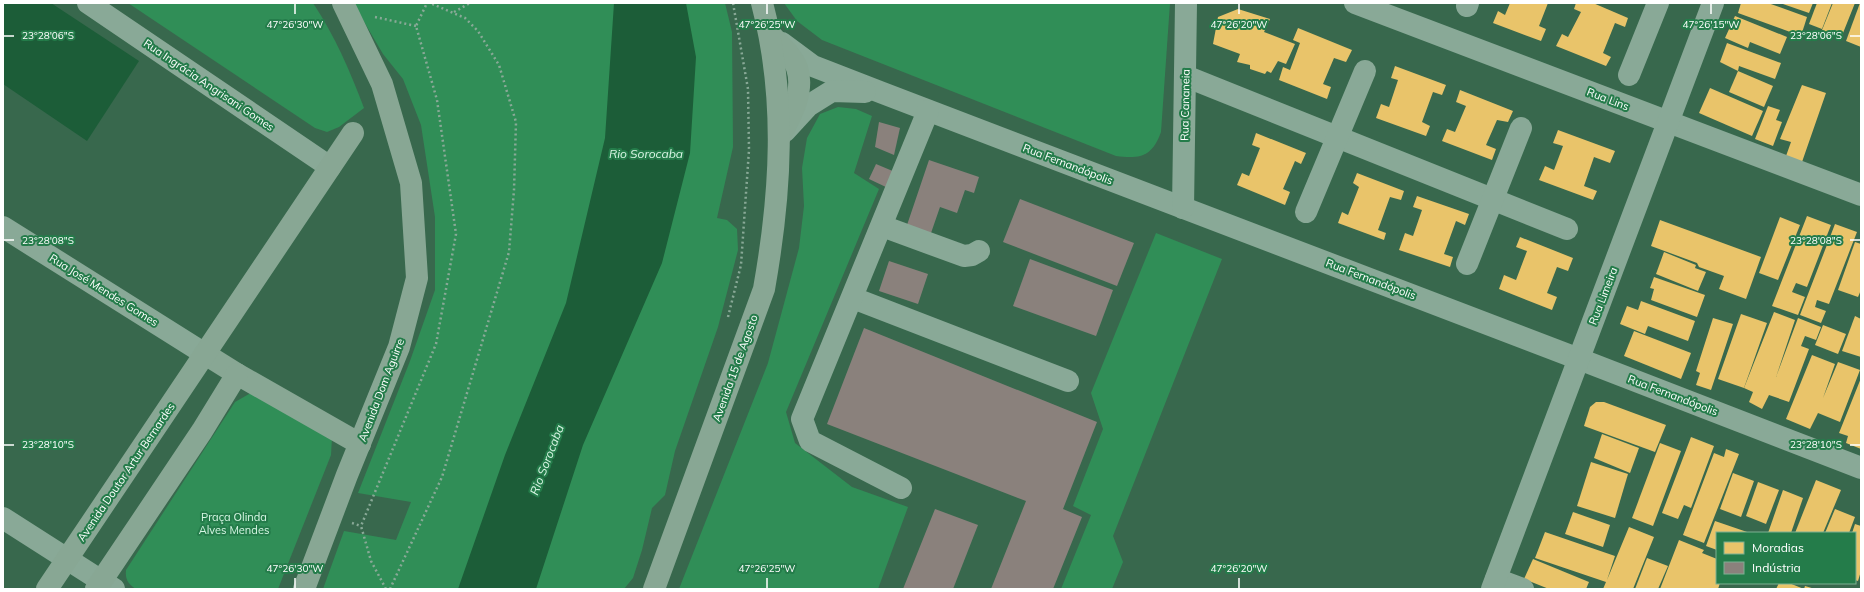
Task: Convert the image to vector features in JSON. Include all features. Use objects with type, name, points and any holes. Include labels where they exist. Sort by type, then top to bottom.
[{"type":"main road","name":"Avenida 15 de Agosto","points":[[654,589],[764,289],[772,242],[777,194],[779,138],[786,99],[780,57],[770,34],[762,3]]},
{"type":"main road","name":"Avenida Dom Aguirre","points":[[304,589],[399,347],[417,278],[411,183],[382,84],[345,7]]},
{"type":"main road","name":"Avenida Doutor Artur Bernardes","points":[[47,589],[353,133]]},
{"type":"main road","points":[[205,354],[237,374],[360,444]]},
{"type":"main road","points":[[104,586],[237,374]]},
{"type":"street","name":"Rua Ingrácia Angrisani Gomes","points":[[88,3],[330,167]]},
{"type":"street","name":"Rua Cananeia","points":[[1183,208],[1186,3]]},
{"type":"street","name":"Rua Lins","points":[[1355,3],[1861,194]]},
{"type":"street","points":[[1629,75],[1658,3]]},
{"type":"street","name":"Rua Limeira","points":[[1494,584],[1713,3]]},
{"type":"street","name":"Rua Fernandópolis","points":[[770,34],[813,66],[1861,468]]},
{"type":"street","points":[[780,57],[813,66]]},
{"type":"street","points":[[1306,212],[1365,70]]},
{"type":"street","points":[[1185,76],[1567,229]]},
{"type":"street","name":"Rua Fernandópolis","points":[[832,91],[880,92]]},
{"type":"street","points":[[786,99],[832,91]]},
{"type":"street","points":[[779,138],[808,106],[832,91]]},
{"type":"street","points":[[901,488],[810,442],[802,419],[853,298],[928,111]]},
{"type":"street","points":[[1467,264],[1521,128]]},
{"type":"street","points":[[882,226],[964,256],[972,255],[979,251]]},
{"type":"street","name":"Rua José Mendes Gomes","points":[[3,227],[205,354]]},
{"type":"street","points":[[853,298],[1068,381]]},
{"type":"street","points":[[3,518],[67,559],[104,586]]},
{"type":"street","points":[[1494,584],[1523,589]]},
{"type":"path","points":[[390,589],[442,477],[509,252],[514,190],[516,122],[499,65],[478,31],[465,18],[430,3]]},
{"type":"path","points":[[453,12],[470,3]]},
{"type":"path","points":[[728,318],[741,265],[749,150],[748,89],[733,3]]},
{"type":"path","points":[[345,7],[416,26]]},
{"type":"green space","points":[[128,3],[313,3],[342,54],[364,108],[339,127],[327,132],[315,128]]},
{"type":"green space","points":[[353,3],[725,3],[732,32],[733,147],[717,218],[727,220],[737,229],[738,250],[718,327],[675,451],[665,495],[652,508],[642,550],[633,578],[624,589],[323,589],[344,531],[396,540],[411,502],[358,493],[410,361],[435,290],[435,217],[421,125],[403,79],[383,54]]},
{"type":"green space","points":[[784,3],[1170,3],[1161,132],[1154,147],[1144,154],[1132,157],[1116,156],[822,40],[797,21]]},
{"type":"green space","points":[[838,107],[856,109],[872,116],[854,173],[879,189],[786,412],[795,443],[852,487],[908,507],[878,589],[679,589],[768,363],[799,248],[804,206],[802,168],[807,138],[820,114]]},
{"type":"green space","points":[[1156,233],[1222,259],[1113,536],[1123,562],[1112,589],[1061,589],[1091,515],[1073,506],[1103,429],[1091,393]]},
{"type":"green space","name":"Praça Olinda Alves Mendes","points":[[272,390],[332,437],[331,455],[278,589],[136,589],[133,587],[127,579],[126,570],[235,402],[249,394]]},
{"type":"water","points":[[3,3],[51,3],[139,61],[87,141],[3,84]]},
{"type":"water","name":"Rio Sorocaba","points":[[614,3],[686,3],[696,57],[690,153],[662,263],[583,445],[536,589],[458,589],[505,455],[566,303],[605,138]]},
{"type":"building: Moradias","points":[[1510,3],[1548,3],[1539,26],[1546,29],[1541,41],[1493,23],[1498,11],[1505,15]]},
{"type":"building: Moradias","points":[[1576,3],[1593,3],[1628,18],[1625,27],[1615,23],[1603,53],[1611,57],[1606,66],[1556,46],[1562,34],[1568,37],[1581,12],[1574,9]]},
{"type":"building: Moradias","points":[[1741,3],[1768,3],[1807,17],[1801,36],[1738,13]]},
{"type":"building: Moradias","points":[[1780,3],[1813,3],[1809,13]]},
{"type":"building: Moradias","points":[[1817,3],[1832,3],[1822,29],[1809,24]]},
{"type":"building: Moradias","points":[[1833,3],[1855,3],[1841,38],[1822,30]]},
{"type":"building: Moradias","points":[[1861,3],[1861,47],[1846,41]]},
{"type":"building: Moradias","points":[[1238,9],[1270,19],[1264,32],[1295,44],[1286,64],[1278,61],[1271,73],[1267,71],[1265,74],[1250,69],[1250,65],[1237,62],[1240,54],[1213,44],[1218,17]]},
{"type":"building: Moradias","points":[[1735,16],[1787,37],[1780,54],[1750,42],[1748,48],[1725,38]]},
{"type":"building: Moradias","points":[[1298,28],[1352,50],[1346,62],[1334,58],[1323,84],[1331,87],[1327,99],[1279,80],[1283,67],[1290,70],[1300,43],[1293,40]]},
{"type":"building: Moradias","points":[[1727,43],[1781,63],[1775,79],[1739,66],[1738,71],[1720,62]]},
{"type":"building: Moradias","points":[[1395,66],[1446,85],[1442,95],[1433,92],[1422,122],[1430,126],[1426,136],[1376,118],[1381,104],[1389,107],[1398,80],[1391,78]]},
{"type":"building: Moradias","points":[[1738,71],[1773,86],[1764,107],[1729,92]]},
{"type":"building: Moradias","points":[[1802,85],[1826,93],[1802,162],[1786,156],[1791,142],[1780,139]]},
{"type":"building: Moradias","points":[[1710,88],[1763,111],[1752,136],[1699,113]]},
{"type":"building: Moradias","points":[[1460,90],[1513,111],[1508,122],[1497,120],[1486,145],[1496,149],[1492,160],[1442,141],[1447,129],[1455,132],[1466,106],[1456,102]]},
{"type":"building: Moradias","points":[[1768,106],[1780,110],[1776,120],[1782,122],[1773,146],[1755,139]]},
{"type":"building: Moradias","points":[[1558,130],[1615,151],[1610,163],[1594,157],[1584,186],[1597,191],[1593,200],[1539,180],[1545,166],[1554,170],[1563,146],[1553,143]]},
{"type":"building: Moradias","points":[[1256,133],[1306,153],[1301,164],[1295,161],[1283,189],[1290,192],[1285,205],[1237,185],[1242,173],[1249,176],[1260,148],[1252,145]]},
{"type":"building: Moradias","points":[[1357,173],[1404,191],[1401,200],[1390,197],[1378,230],[1386,233],[1384,240],[1338,223],[1342,212],[1348,215],[1359,187],[1353,183]]},
{"type":"building: Moradias","points":[[1417,196],[1469,214],[1465,225],[1456,221],[1444,254],[1453,257],[1450,267],[1399,250],[1405,233],[1413,236],[1422,210],[1413,207]]},
{"type":"building: Moradias","points":[[1807,216],[1831,225],[1807,287],[1796,283],[1792,292],[1805,297],[1798,315],[1772,306]]},
{"type":"building: Moradias","points":[[1780,217],[1800,225],[1778,280],[1759,273]]},
{"type":"building: Moradias","points":[[1660,220],[1761,257],[1746,299],[1719,289],[1724,276],[1699,267],[1697,263],[1651,246]]},
{"type":"building: Moradias","points":[[1835,224],[1857,232],[1829,304],[1817,300],[1815,307],[1826,311],[1821,323],[1800,315]]},
{"type":"building: Moradias","points":[[1520,237],[1573,258],[1568,271],[1557,267],[1547,293],[1557,297],[1552,310],[1499,289],[1504,275],[1516,280],[1527,251],[1516,247]]},
{"type":"building: Moradias","points":[[1855,242],[1861,244],[1861,290],[1858,297],[1838,290]]},
{"type":"building: Moradias","points":[[1664,252],[1696,265],[1695,268],[1706,272],[1698,291],[1656,274]]},
{"type":"building: Moradias","points":[[1654,277],[1705,295],[1697,317],[1651,300],[1654,289],[1650,288]]},
{"type":"building: Moradias","points":[[1641,301],[1695,321],[1688,341],[1648,326],[1645,334],[1620,324],[1627,306],[1638,310]]},
{"type":"building: Moradias","points":[[1774,312],[1795,320],[1776,377],[1798,318],[1821,327],[1816,340],[1805,336],[1801,346],[1809,349],[1789,402],[1769,395],[1762,409],[1749,402],[1753,392],[1744,388]]},
{"type":"building: Moradias","points":[[1741,314],[1767,323],[1744,388],[1718,379]]},
{"type":"building: Moradias","points":[[1855,316],[1861,319],[1861,357],[1842,351]]},
{"type":"building: Moradias","points":[[1713,318],[1733,324],[1711,390],[1696,385],[1700,373],[1696,371]]},
{"type":"building: Moradias","points":[[1823,325],[1846,334],[1838,354],[1815,345]]},
{"type":"building: Moradias","points":[[1634,331],[1691,353],[1681,379],[1624,356]]},
{"type":"building: Moradias","points":[[1812,355],[1835,364],[1823,398],[1838,362],[1860,370],[1840,422],[1818,413],[1810,429],[1786,419]]},
{"type":"building: Moradias","points":[[1861,378],[1861,449],[1846,443],[1848,436],[1839,433]]},
{"type":"building: Moradias","points":[[1596,402],[1604,402],[1666,425],[1655,452],[1584,426],[1590,407]]},
{"type":"building: Moradias","points":[[1602,434],[1639,448],[1630,473],[1594,458]]},
{"type":"building: Moradias","points":[[1691,437],[1714,446],[1691,508],[1684,505],[1678,519],[1662,513]]},
{"type":"building: Moradias","points":[[1660,443],[1681,451],[1653,526],[1632,518]]},
{"type":"building: Moradias","points":[[1726,449],[1739,454],[1704,543],[1683,535],[1714,453],[1724,457]]},
{"type":"building: Moradias","points":[[1591,462],[1628,474],[1615,518],[1577,506]]},
{"type":"building: Moradias","points":[[1733,473],[1754,481],[1741,517],[1720,509]]},
{"type":"building: Moradias","points":[[1816,480],[1841,490],[1823,532],[1795,532]]},
{"type":"building: Moradias","points":[[1758,482],[1779,490],[1766,524],[1746,516]]},
{"type":"building: Moradias","points":[[1783,490],[1803,498],[1791,532],[1768,532]]},
{"type":"building: Moradias","points":[[1835,509],[1855,517],[1849,532],[1825,532]]},
{"type":"building: Moradias","points":[[1573,512],[1610,525],[1603,547],[1565,534]]},
{"type":"building: Moradias","points":[[1715,521],[1747,532],[1716,532],[1716,550],[1706,546]]},
{"type":"building: Moradias","points":[[1855,524],[1861,526],[1861,571],[1858,581],[1856,580],[1856,532],[1852,532]]},
{"type":"building: Moradias","points":[[1629,527],[1654,537],[1633,589],[1603,589],[1606,582],[1535,558],[1545,532],[1615,556],[1607,580]]},
{"type":"building: Moradias","points":[[1679,540],[1704,550],[1702,553],[1716,559],[1716,584],[1720,584],[1718,589],[1660,589]]},
{"type":"building: Moradias","points":[[1647,558],[1668,566],[1658,589],[1635,589]]},
{"type":"building: Moradias","points":[[1533,559],[1589,582],[1586,589],[1549,589],[1524,579]]},
{"type":"building: Moradias","points":[[1778,584],[1792,584],[1804,589],[1776,589]]},
{"type":"building: Moradias","points":[[1805,586],[1815,589],[1804,589]]},
{"type":"building: Indústria","points":[[879,122],[900,128],[894,155],[875,147]]},
{"type":"building: Indústria","points":[[929,160],[979,177],[974,193],[965,190],[957,213],[940,207],[931,233],[907,225]]},
{"type":"building: Indústria","points":[[876,164],[895,172],[888,188],[869,179]]},
{"type":"building: Indústria","points":[[1020,199],[1134,243],[1117,286],[1003,242]]},
{"type":"building: Indústria","points":[[1030,259],[1113,290],[1096,336],[1013,306]]},
{"type":"building: Indústria","points":[[889,261],[928,274],[918,304],[879,291]]},
{"type":"building: Indústria","points":[[864,328],[1097,422],[1063,509],[1082,517],[1053,589],[991,589],[1026,501],[827,424]]},
{"type":"building: Indústria","points":[[935,509],[978,525],[953,589],[903,589]]}]
